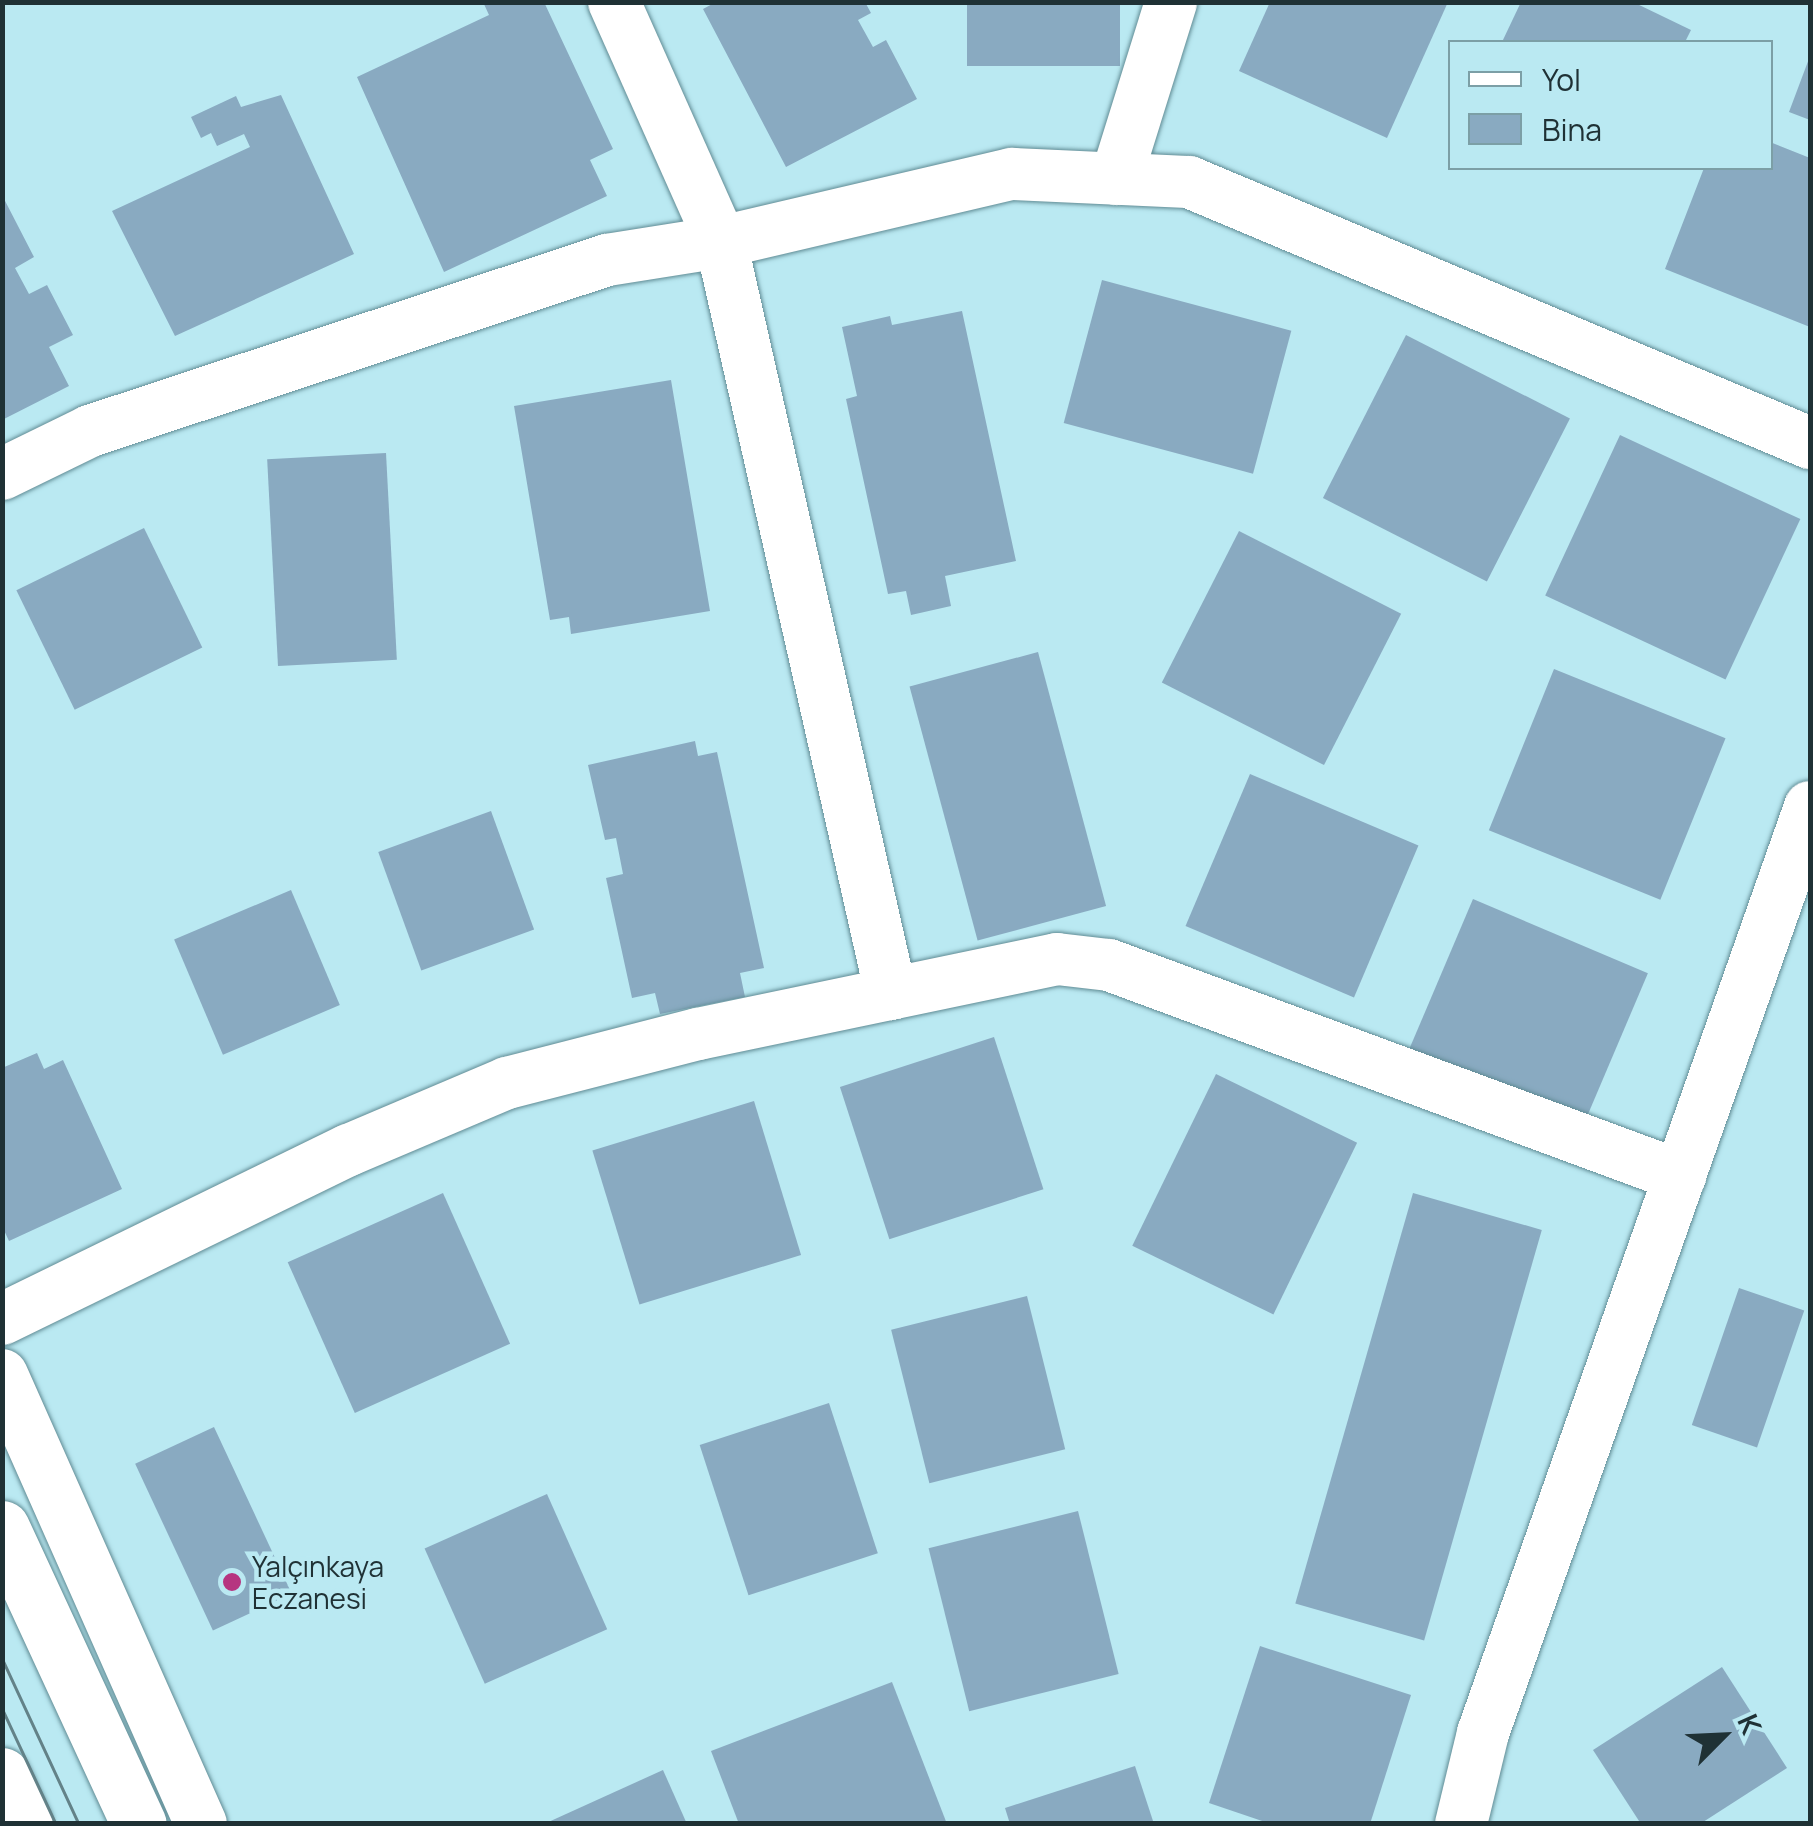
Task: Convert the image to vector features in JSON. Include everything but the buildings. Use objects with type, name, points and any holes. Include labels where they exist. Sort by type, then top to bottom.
[{"type":"main road","points":[[2,1528],[139,1824]]},
{"type":"main road","points":[[2,1775],[25,1824]]},
{"type":"street","points":[[614,2],[721,242],[891,994]]},
{"type":"street","points":[[1116,179],[1171,2]]},
{"type":"street","points":[[2,474],[90,432],[607,260],[721,242],[1012,174],[1189,182],[1810,443]]},
{"type":"street","points":[[1461,1824],[1484,1733],[1810,807]]},
{"type":"street","points":[[2,1319],[349,1150],[507,1084],[698,1034],[1057,960],[1109,965],[1680,1176]]},
{"type":"street","points":[[2,1375],[200,1824]]},
{"type":"tram line","points":[[2,1658],[79,1824]]},
{"type":"tram line","points":[[2,1708],[56,1824]]},
{"type":"place","name":"Yalçınkaya Eczanesi","points":[[232,1582]]}]
